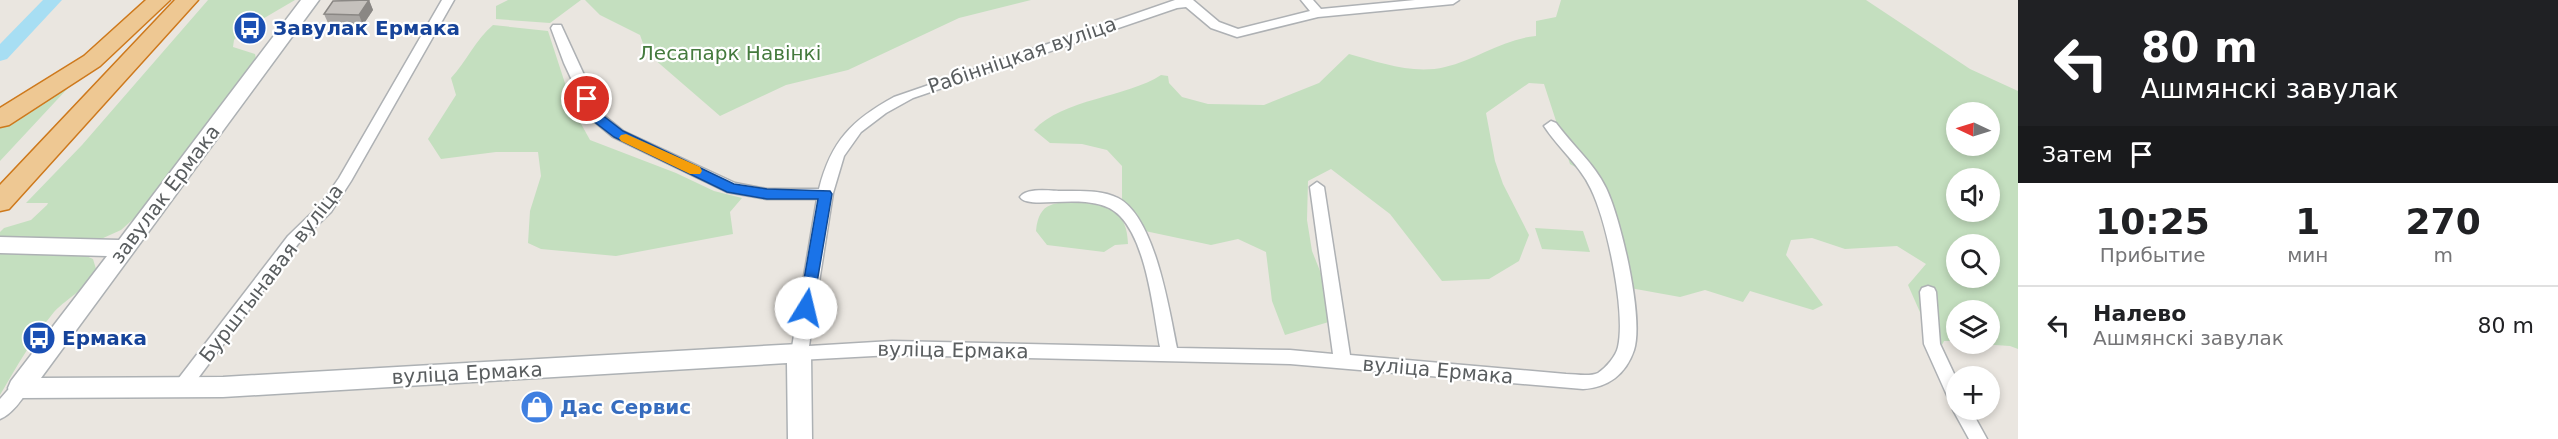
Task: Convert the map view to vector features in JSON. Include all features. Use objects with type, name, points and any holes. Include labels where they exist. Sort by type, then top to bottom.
[{"type":"highway","points":[[0,119],[92,61],[161,0]]},
{"type":"highway","points":[[0,177],[161,0]]},
{"type":"highway","points":[[0,202],[187,0]]},
{"type":"highway","points":[[148,44],[178,22],[198,0]]},
{"type":"street","name":"завулак Ермака","points":[[20,388],[310,0]]},
{"type":"street","name":"Бурштынавая вуліца","points":[[181,388],[279,257],[299,233],[326,208],[344,182],[448,0]]},
{"type":"street","points":[[1307,0],[1318,13]]},
{"type":"street","name":"Рабінніцкая вуліца","points":[[799,353],[825,194],[835,162],[844,144],[877,113],[908,95],[1175,4],[1189,3],[1215,25],[1236,33],[1318,13],[1453,0]]},
{"type":"street","points":[[557,28],[570,63],[596,117],[618,134],[732,189],[767,194],[825,194]]},
{"type":"street","name":"вуліца Ермака","points":[[20,388],[181,388],[892,348],[1290,357],[1598,382],[1610,374],[1626,349],[1623,286],[1607,206],[1598,186],[1551,126]]},
{"type":"street","points":[[1317,187],[1343,362]]},
{"type":"street","points":[[1027,197],[1088,197],[1113,201],[1131,217],[1145,245],[1170,354]]},
{"type":"street","points":[[0,245],[124,248]]},
{"type":"street","points":[[1928,292],[1932,344],[1946,375]]},
{"type":"street","points":[[799,353],[800,439]]},
{"type":"street","points":[[0,412],[20,388]]},
{"type":"street","points":[[1968,420],[1978,439]]},
{"type":"green space","points":[[208,0],[295,0],[242,31],[234,40],[233,47],[255,54],[256,59],[139,214],[121,230],[101,239],[0,240],[0,232],[4,228],[31,220],[47,205],[48,203],[26,203],[82,145]]},
{"type":"green space","points":[[508,0],[581,0],[550,23],[496,19],[496,6]]},
{"type":"green space","name":"Лесапарк Навінкі","points":[[585,0],[1031,0],[959,18],[848,70],[786,85],[720,116],[646,52],[640,35],[600,15]]},
{"type":"green space","points":[[1561,0],[1866,0],[1970,69],[2018,91],[2018,349],[2000,345],[2000,300],[1946,300],[1946,341],[1938,353],[1908,285],[1926,264],[1897,246],[1845,249],[1812,238],[1791,240],[1786,255],[1823,305],[1813,310],[1750,291],[1743,302],[1705,290],[1680,297],[1619,286],[1616,214],[1602,182],[1570,164],[1544,84],[1529,83],[1486,113],[1495,161],[1503,184],[1529,235],[1519,261],[1489,279],[1442,281],[1390,214],[1331,169],[1308,181],[1307,220],[1312,251],[1326,286],[1332,321],[1285,335],[1272,301],[1266,252],[1238,239],[1211,245],[1145,231],[1122,201],[1122,166],[1107,150],[1082,144],[1050,143],[1034,130],[1061,111],[1131,89],[1161,75],[1168,76],[1169,83],[1182,97],[1208,104],[1264,105],[1319,83],[1349,54],[1408,69],[1445,67],[1468,60],[1500,45],[1536,36],[1536,21],[1556,17]]},
{"type":"green space","points":[[493,25],[548,31],[574,111],[590,140],[676,173],[714,191],[742,198],[730,212],[733,234],[616,256],[541,249],[528,243],[530,211],[541,176],[538,152],[496,152],[441,159],[428,139],[456,95],[451,78],[481,37]]},
{"type":"green space","points":[[82,73],[0,161],[0,122]]},
{"type":"green space","points":[[1081,200],[1100,204],[1115,212],[1124,224],[1128,244],[1115,245],[1104,252],[1047,245],[1036,231],[1041,214],[1050,205]]},
{"type":"green space","points":[[1535,228],[1583,231],[1590,252],[1542,249]]},
{"type":"green space","points":[[0,251],[82,254],[93,259],[96,269],[88,282],[46,322],[0,395]]},
{"type":"building","points":[[369,0],[359,15],[324,14],[333,1]]},
{"type":"waterway","points":[[0,55],[53,0]]},
{"type":"slow traffic","points":[[626,138],[695,171]]},
{"type":"place","name":"Завулак Ермака","points":[[250,28]]},
{"type":"place","name":"Ермака","points":[[39,338]]},
{"type":"place","name":"Дас Сервис","points":[[537,407]]},
{"type":"route","points":[[587,99],[596,117],[618,134],[732,189],[767,194],[825,194],[806,308]]}]
